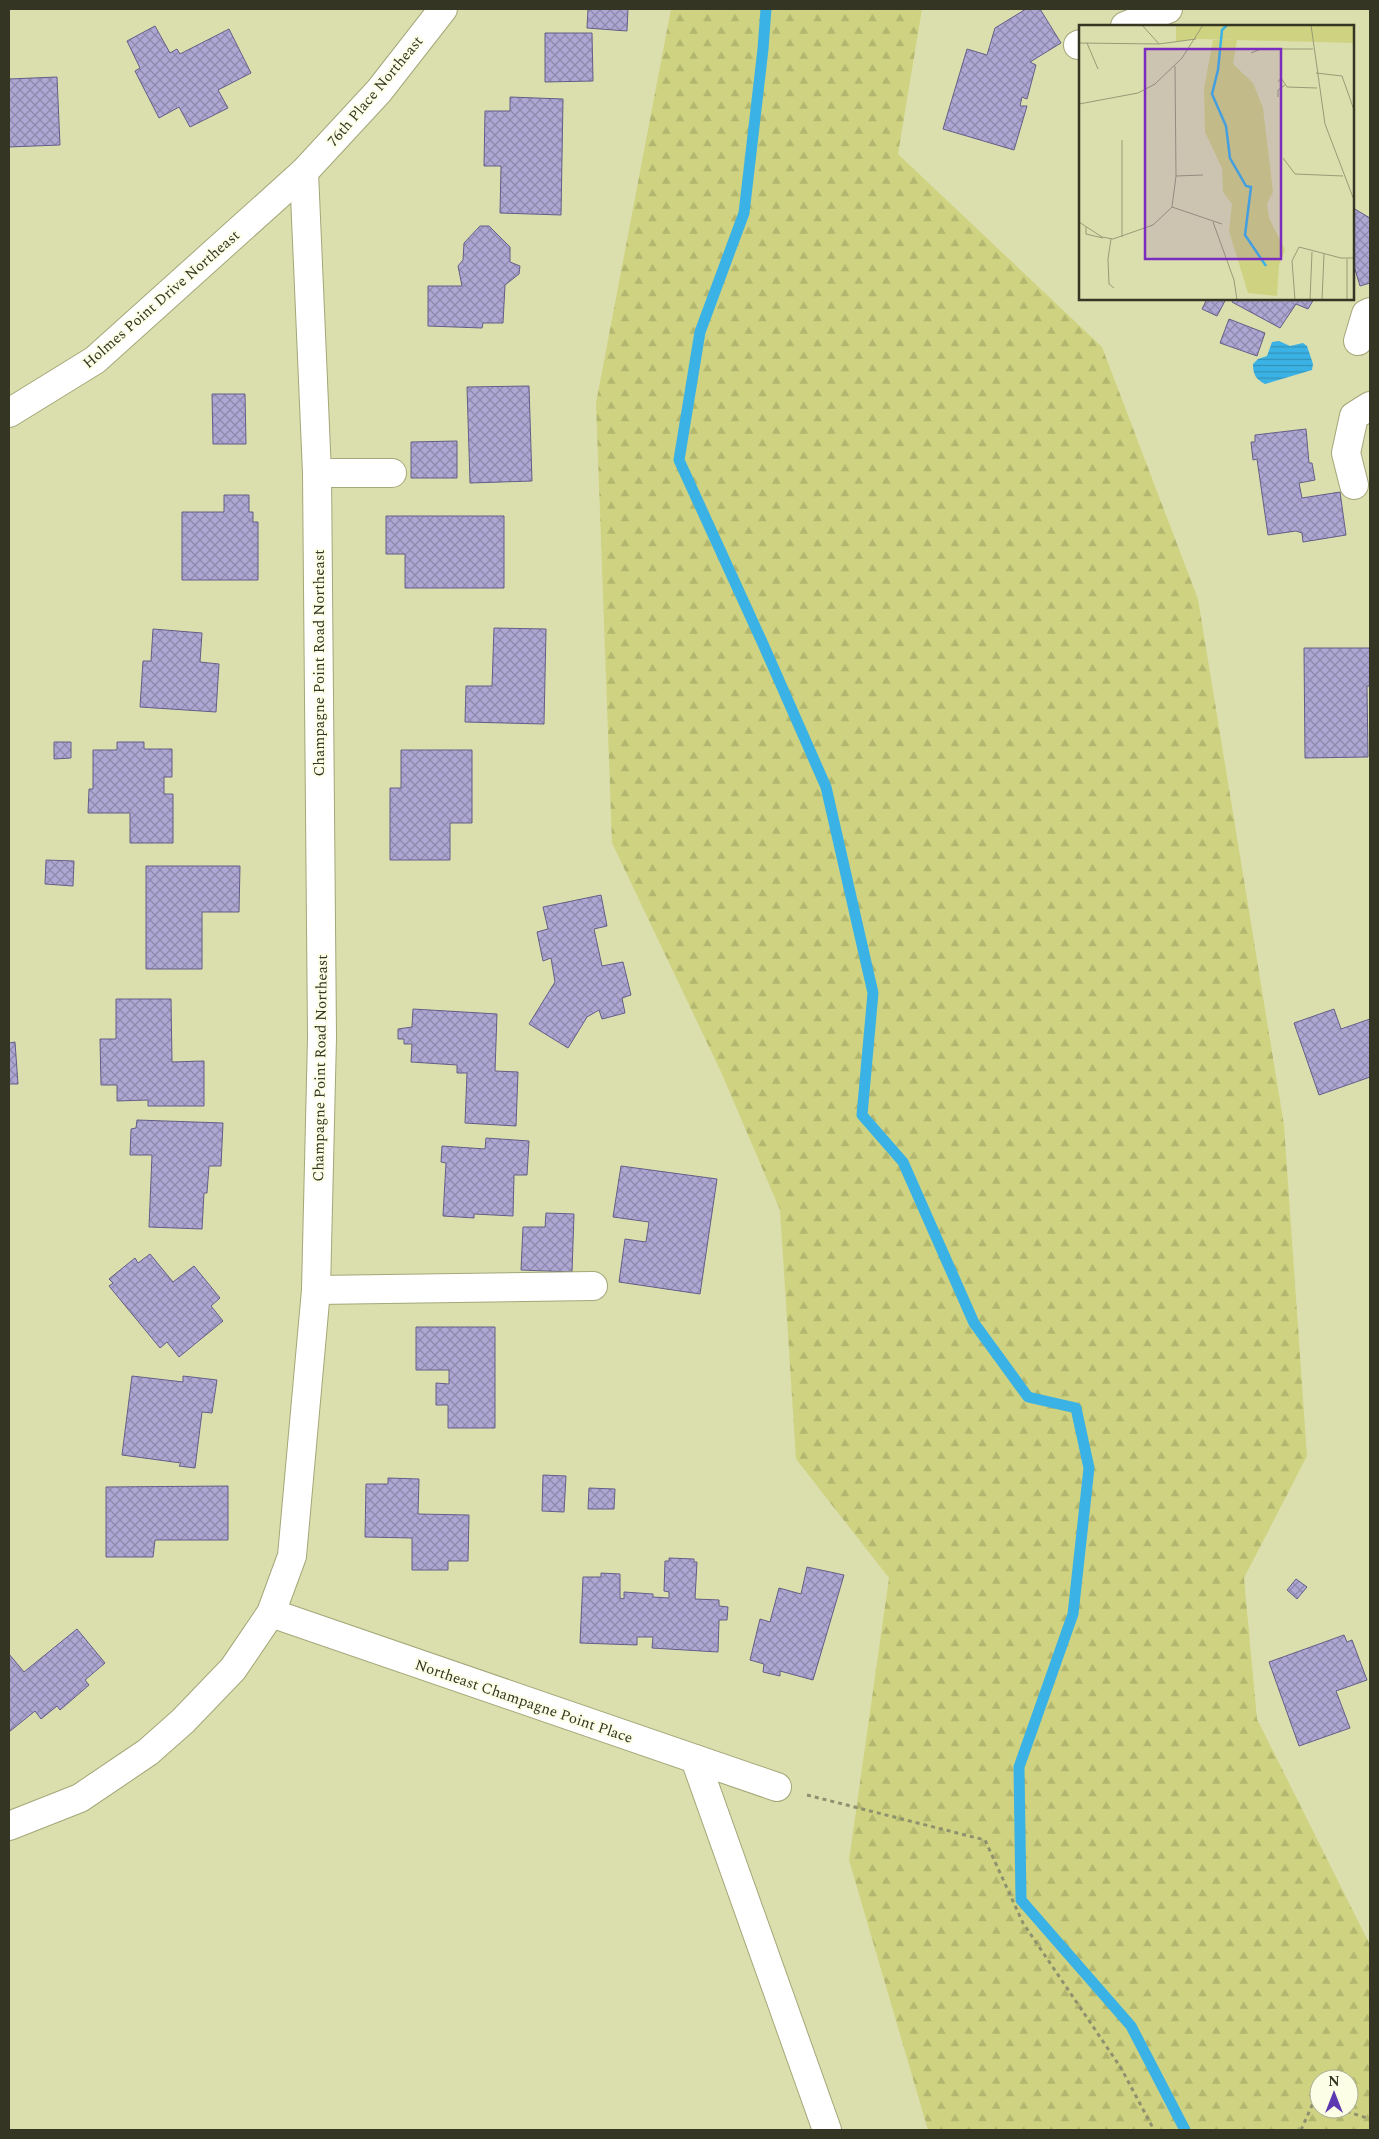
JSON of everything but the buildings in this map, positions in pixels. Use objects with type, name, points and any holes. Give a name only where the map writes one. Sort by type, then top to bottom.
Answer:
[{"type":"street","name":"76th Place Northeast","points":[[304,172],[379,91],[443,9]]},
{"type":"street","points":[[1128,25],[1168,9]]},
{"type":"street","name":"Holmes Point Drive Northeast","points":[[9,413],[95,360],[304,172]]},
{"type":"street","name":"Champagne Point Road Northeast","points":[[9,1826],[80,1798],[148,1752],[183,1721],[233,1669],[271,1613],[292,1556],[316,1290],[322,1037],[317,473],[304,172]]},
{"type":"street","points":[[1358,341],[1366,314],[1370,312]]},
{"type":"street","points":[[1354,485],[1346,453],[1354,416],[1370,406]]},
{"type":"street","points":[[317,473],[392,474]]},
{"type":"street","points":[[316,1290],[593,1286]]},
{"type":"street","name":"Northeast Champagne Point Place","points":[[271,1613],[777,1788]]},
{"type":"street","points":[[694,1759],[827,2130]]},
{"type":"path","points":[[777,1788],[985,1840],[1023,1924],[1121,2068],[1154,2130]]},
{"type":"path","points":[[1301,2130],[1309,2112]]},
{"type":"green space","points":[[671,9],[922,9],[898,154],[1102,347],[1198,599],[1284,1125],[1307,1456],[1244,1578],[1257,1719],[1370,1945],[1370,2130],[928,2130],[849,1860],[889,1578],[796,1459],[780,1210],[721,1072],[612,843],[596,403]]},
{"type":"water","points":[[1279,341],[1290,346],[1303,343],[1307,346],[1313,364],[1312,370],[1265,384],[1256,376],[1253,364],[1258,359],[1267,356],[1272,342]]},
{"type":"waterway","points":[[766,9],[744,213],[700,332],[679,460],[826,787],[873,993],[862,1115],[903,1162],[974,1323],[1028,1397],[1076,1408],[1089,1468],[1073,1614],[1019,1767],[1021,1900],[1131,2026],[1185,2130]]}]
